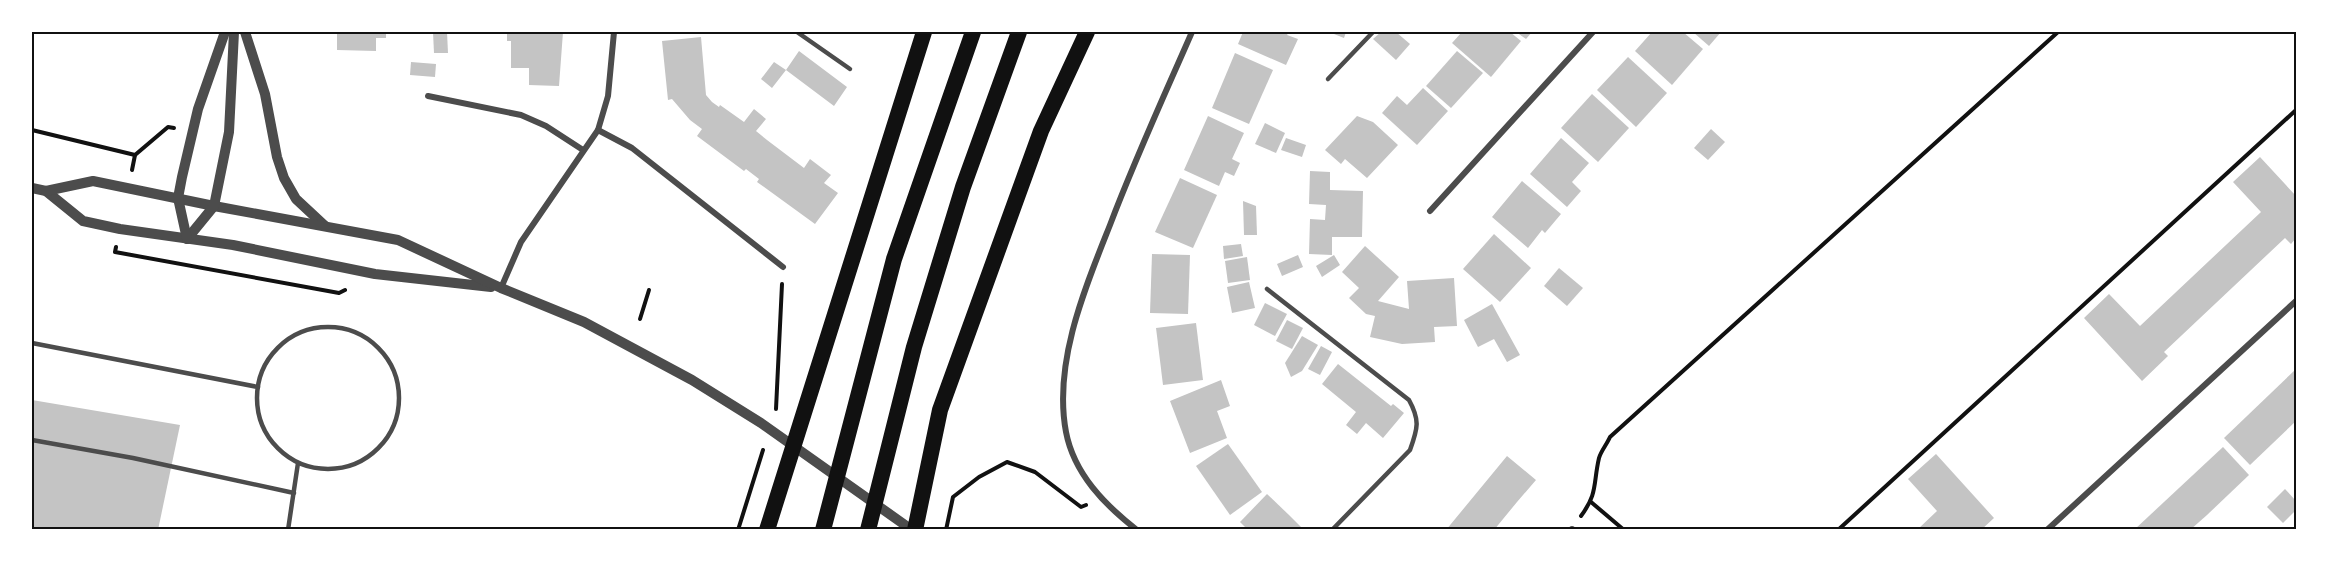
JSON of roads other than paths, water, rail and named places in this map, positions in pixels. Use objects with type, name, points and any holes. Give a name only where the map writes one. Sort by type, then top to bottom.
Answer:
[{"type":"highway","points":[[766,530],[924,32]]},
{"type":"highway","points":[[823,530],[894,259],[973,32]]},
{"type":"highway","points":[[868,530],[914,347],[945,244],[1019,32]]},
{"type":"highway","points":[[914,530],[940,410],[1041,131],[1088,32]]},
{"type":"street","points":[[187,239],[178,198],[192,130],[225,32]]},
{"type":"street","points":[[187,239],[214,206],[229,132],[234,32]]},
{"type":"street","points":[[245,32],[265,94],[277,156],[284,178],[296,199],[327,228]]},
{"type":"street","points":[[501,288],[521,243],[598,130],[608,96],[614,32]]},
{"type":"street","points":[[1137,530],[1101,499],[1077,462],[1066,433],[1064,392],[1071,340],[1095,263],[1125,185],[1192,32]]},
{"type":"street","points":[[1430,210],[1593,32]]},
{"type":"street","points":[[428,96],[521,115],[546,126],[583,150]]},
{"type":"street","points":[[598,130],[632,148],[783,267]]},
{"type":"street","points":[[32,188],[46,191],[93,181],[398,240],[501,288],[584,322],[692,380],[760,423],[914,530]]},
{"type":"street","points":[[46,191],[83,221],[233,245],[375,274],[501,288]]},
{"type":"street","points":[[2047,530],[2296,301]]},
{"type":"lane","points":[[797,32],[850,69]]},
{"type":"lane","points":[[1328,79],[1373,32]]},
{"type":"lane","points":[[1268,289],[1409,400],[1417,416],[1416,433],[1410,450],[1332,530]]},
{"type":"lane","points":[[321,328],[340,328],[357,334],[373,344],[386,357],[394,374],[398,392],[397,410],[392,428],[382,444],[369,456],[352,465],[334,469],[316,468],[298,463],[283,453],[261,423],[257,405],[258,387],[264,369],[273,353],[286,341],[303,332],[321,328]]},
{"type":"lane","points":[[32,343],[258,387]]},
{"type":"lane","points":[[32,440],[133,458],[294,493]]},
{"type":"lane","points":[[288,530],[298,463]]}]
